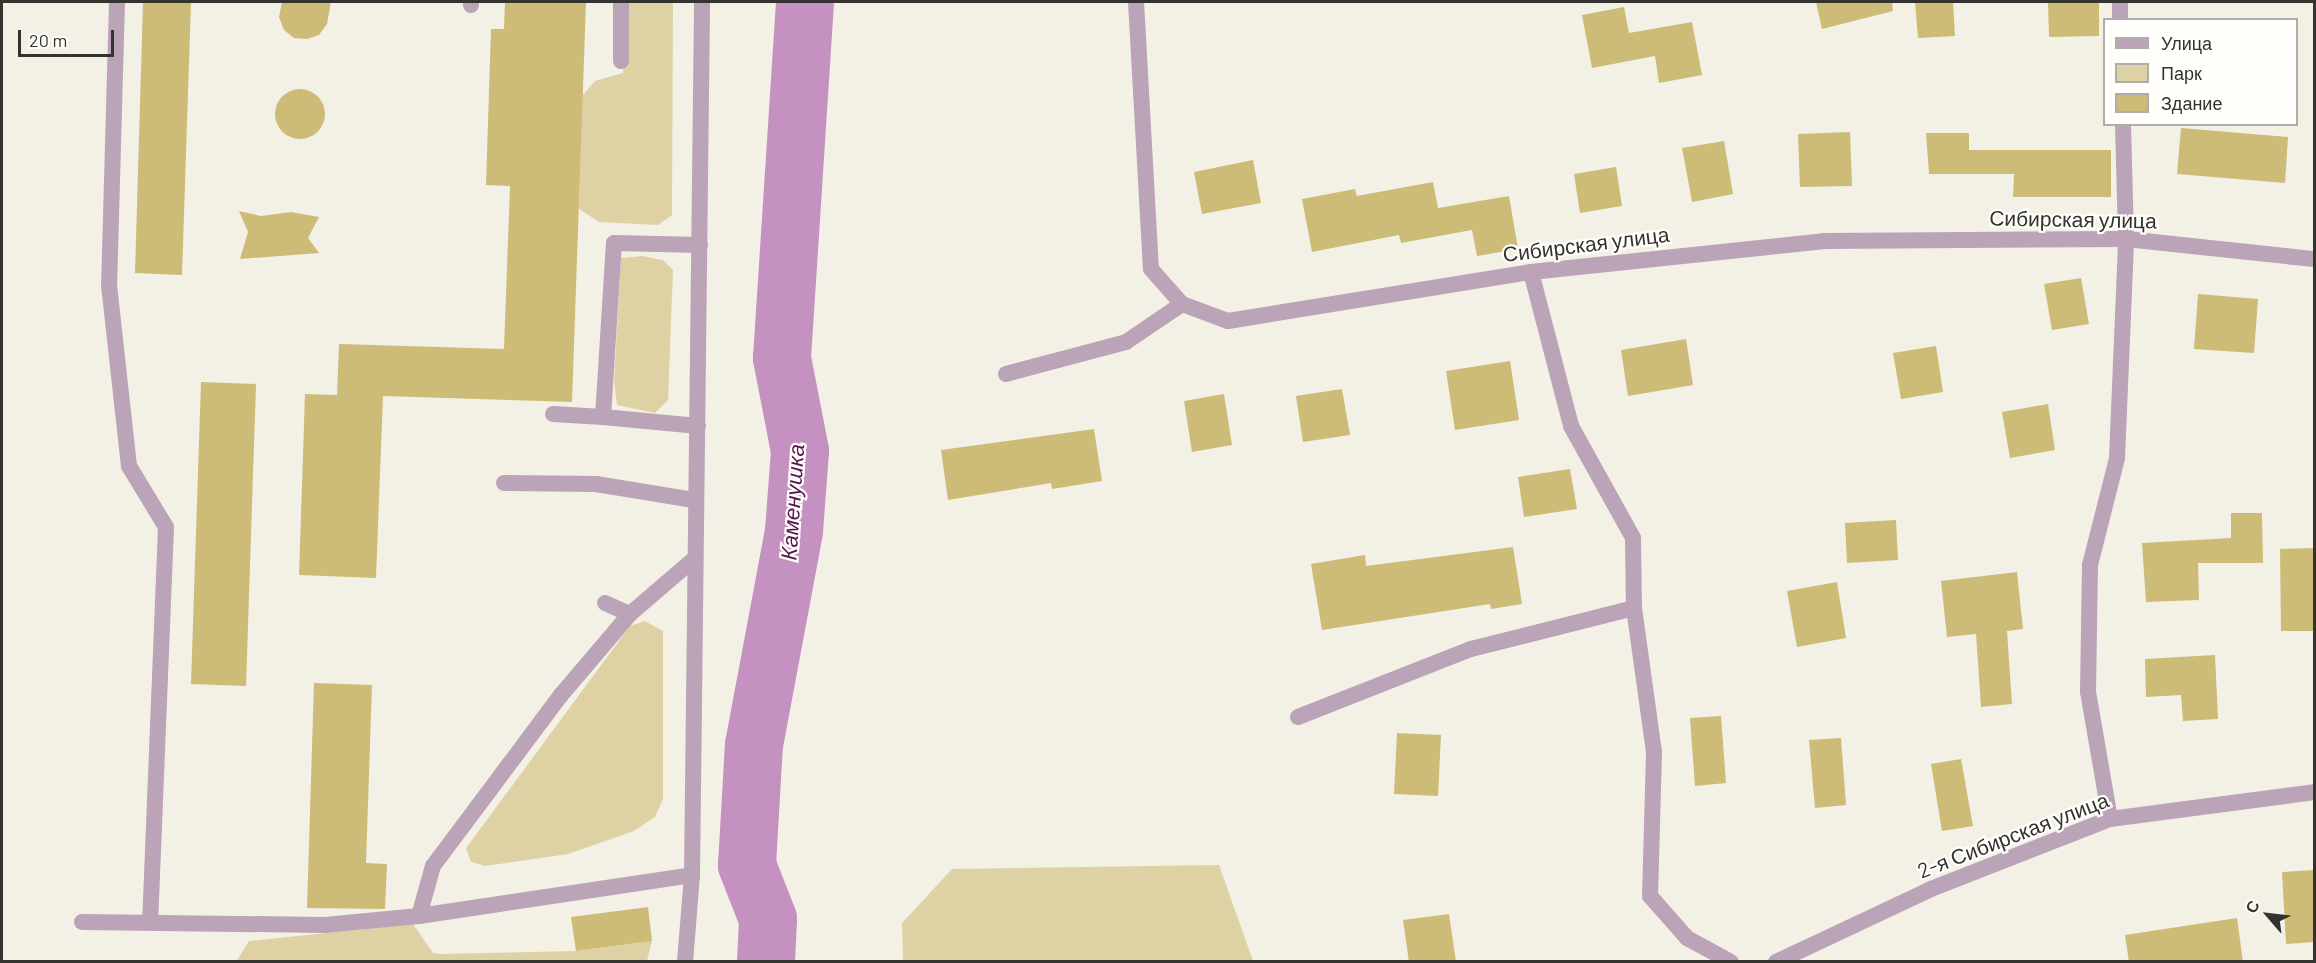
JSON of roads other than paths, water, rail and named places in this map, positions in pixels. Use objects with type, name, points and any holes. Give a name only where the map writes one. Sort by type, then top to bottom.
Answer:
[{"type":"street","points":[[117,2],[109,285],[129,466],[166,527],[150,923]]},
{"type":"street","points":[[621,2],[621,61]]},
{"type":"street","points":[[686,962],[692,874],[694,500],[698,426],[702,2]]},
{"type":"street","name":"Сибирская улица","points":[[1136,2],[1151,269],[1182,304],[1228,321],[1531,272],[1825,241],[2126,239],[2314,259]]},
{"type":"street","points":[[2120,2],[2120,18]]},
{"type":"street","points":[[2110,819],[2088,692],[2090,565],[2117,458],[2126,239],[2123,126]]},
{"type":"street","points":[[603,417],[614,243],[700,245]]},
{"type":"street","points":[[1531,272],[1571,426],[1633,538],[1634,608],[1654,753],[1650,896],[1688,938],[1731,962]]},
{"type":"street","points":[[1006,374],[1126,342],[1182,304]]},
{"type":"street","points":[[553,414],[698,426]]},
{"type":"street","points":[[504,483],[596,484],[694,500]]},
{"type":"street","points":[[419,916],[433,866],[561,695],[630,614],[694,559]]},
{"type":"street","points":[[605,603],[630,614]]},
{"type":"street","points":[[1298,717],[1471,650],[1634,608]]},
{"type":"street","name":"2-я Сибирская улица","points":[[1776,962],[1931,889],[2110,819],[2314,792]]},
{"type":"street","points":[[82,922],[324,925],[419,916],[692,874]]},
{"type":"waterway","name":"Каменушка","points":[[766,962],[768,919],[747,865],[754,745],[794,531],[800,451],[782,358],[805,2]]}]
